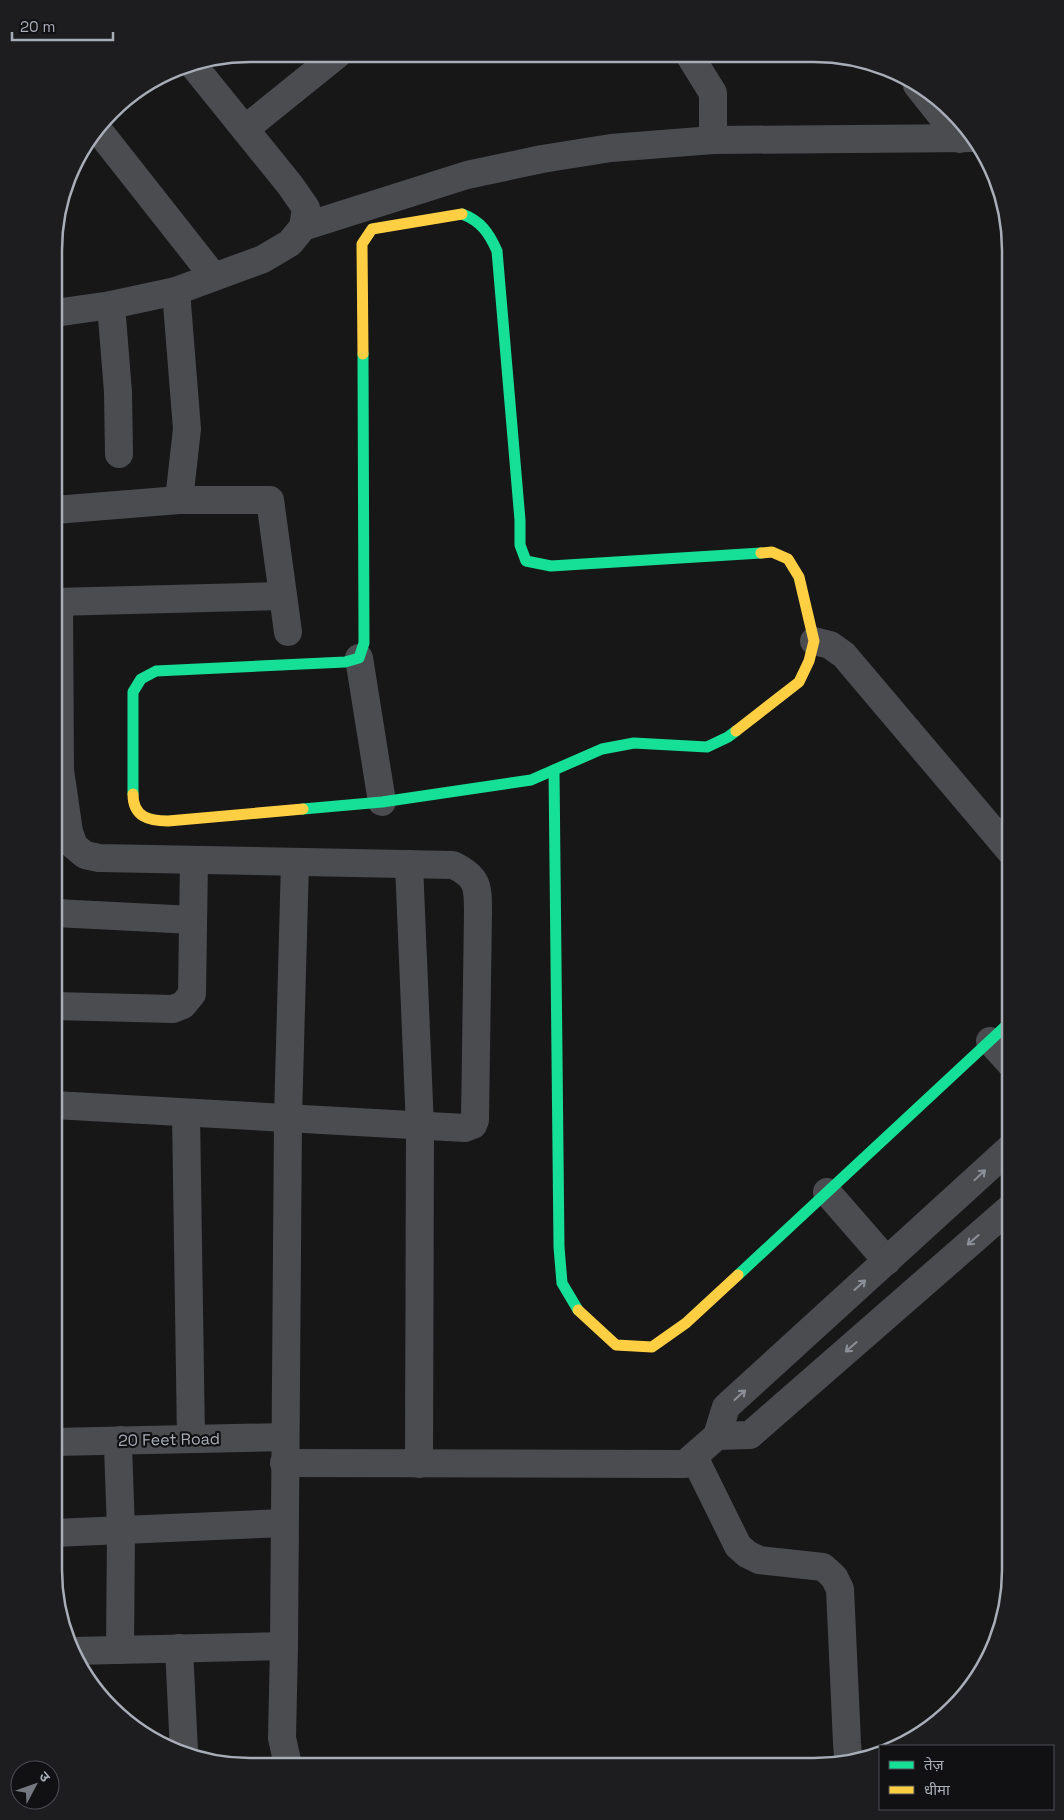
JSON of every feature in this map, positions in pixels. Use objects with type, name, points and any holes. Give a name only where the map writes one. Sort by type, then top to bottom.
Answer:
[{"type":"street","points":[[245,129],[328,62]]},
{"type":"street","points":[[694,62],[713,93],[713,140]]},
{"type":"street","points":[[62,312],[110,305],[176,290],[214,277],[263,258],[290,243],[303,227],[306,208],[197,70]]},
{"type":"street","points":[[102,135],[214,277]]},
{"type":"street","points":[[303,227],[467,175],[542,158],[611,148],[713,140],[965,139]]},
{"type":"street","points":[[359,658],[345,662],[156,671],[141,679],[133,692],[133,802],[139,815],[151,821],[168,822],[382,802],[531,780],[602,749],[634,743],[707,747],[728,737],[798,682],[809,661],[814,641],[799,577],[788,559],[772,552],[551,566],[526,561],[520,545],[520,520],[497,251],[489,234],[476,218],[462,214],[372,228],[362,244],[364,643],[359,658],[382,802]]},
{"type":"street","points":[[176,290],[187,429],[179,500]]},
{"type":"street","points":[[110,305],[118,392],[120,454]]},
{"type":"street","points":[[62,509],[179,500],[270,500],[288,632]]},
{"type":"street","points":[[62,602],[282,596]]},
{"type":"street","points":[[814,641],[830,645],[844,655],[1002,842]]},
{"type":"street","points":[[554,770],[559,1247],[562,1283],[579,1312],[616,1344],[652,1347],[686,1323],[1002,1030]]},
{"type":"street","points":[[62,795],[68,832],[74,846],[85,855],[99,858],[453,865],[465,871],[478,887],[475,1120],[473,1124],[465,1128],[420,1127],[62,1105]]},
{"type":"street","points":[[62,1006],[173,1009],[183,1005],[192,994],[194,860]]},
{"type":"street","points":[[286,1758],[282,1738],[284,1450],[288,1118],[294,862]]},
{"type":"street","points":[[409,864],[420,1127],[419,1464]]},
{"type":"street","points":[[62,913],[193,920]]},
{"type":"street","points":[[990,1041],[1002,1055]]},
{"type":"street","points":[[186,1112],[191,1439]]},
{"type":"street","points":[[848,1754],[840,1589],[834,1576],[823,1567],[759,1560],[747,1554],[738,1546],[729,1530],[694,1457],[717,1436],[726,1407],[1002,1155]]},
{"type":"street","points":[[827,1192],[886,1261]]},
{"type":"street","points":[[717,1436],[750,1435],[1002,1215]]},
{"type":"street","name":"20 Feet Road","points":[[62,1442],[191,1439],[419,1464],[685,1464],[694,1457]]},
{"type":"street","points":[[120,1440],[118,1446],[121,1530],[120,1650]]},
{"type":"street","points":[[62,1533],[284,1523]]},
{"type":"street","points":[[81,1651],[284,1646]]},
{"type":"street","points":[[180,1648],[184,1745]]},
{"type":"traffic: fast","points":[[462,214],[484,228],[497,251],[520,520],[520,545],[526,561],[551,566],[761,553]]},
{"type":"traffic: fast","points":[[133,794],[133,692],[141,679],[156,671],[345,662],[359,658],[364,643],[363,354]]},
{"type":"traffic: fast","points":[[303,809],[382,802],[531,780],[602,749],[634,743],[707,747],[736,731]]},
{"type":"traffic: fast","points":[[554,770],[559,1247],[562,1283],[578,1310]]},
{"type":"traffic: fast","points":[[738,1275],[1002,1029]]},
{"type":"traffic: slow","points":[[363,354],[362,244],[372,229],[462,214]]},
{"type":"traffic: slow","points":[[736,731],[799,682],[809,661],[814,641],[799,577],[788,559],[772,552],[761,553]]},
{"type":"traffic: slow","points":[[133,794],[139,813],[149,819],[161,821],[303,809]]},
{"type":"traffic: slow","points":[[578,1310],[616,1345],[652,1347],[686,1323],[738,1275]]}]
